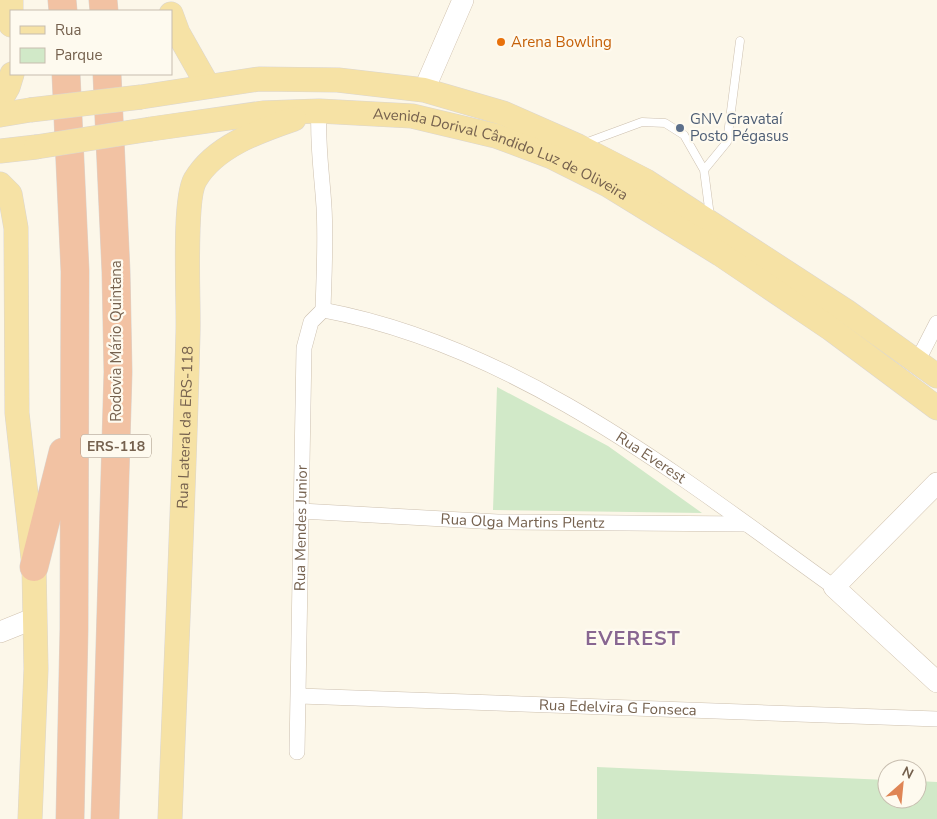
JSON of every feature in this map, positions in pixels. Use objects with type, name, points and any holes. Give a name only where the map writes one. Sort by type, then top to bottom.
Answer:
[{"type":"highway","name":"ERS-118","points":[[66,75],[75,271],[73,412],[74,629],[70,819]]},
{"type":"highway","name":"Rodovia Mário Quintana","points":[[105,819],[118,372],[116,272],[106,75]]},
{"type":"highway","points":[[34,567],[73,412]]},
{"type":"main road","points":[[172,15],[178,33],[208,86]]},
{"type":"main road","points":[[0,101],[8,87],[12,75]]},
{"type":"main road","name":"Avenida Dorival Cândido Luz de Oliveira","points":[[0,116],[30,110],[142,97],[260,79],[338,80],[424,90],[503,113],[578,146],[646,181],[846,311],[937,376]]},
{"type":"main road","name":"Avenida Dorival Cândido Luz de Oliveira","points":[[0,150],[36,147],[263,113],[319,111],[412,116],[496,136],[552,157],[608,185],[720,254],[831,329],[937,408]]},
{"type":"main road","name":"Rua Lateral da ERS-118","points":[[170,819],[186,420],[189,217],[194,181],[215,156],[242,140],[266,129],[319,111]]},
{"type":"main road","points":[[0,184],[10,194],[16,228],[18,413],[34,567],[35,618],[30,819]]},
{"type":"street","points":[[424,90],[463,0]]},
{"type":"street","points":[[319,111],[318,157],[324,206],[325,252],[323,310]]},
{"type":"street","name":"Rua Mendes Junior","points":[[297,752],[304,348],[311,322],[323,310]]},
{"type":"street","name":"Rua Everest","points":[[323,310],[404,329],[466,354],[549,395],[632,446],[834,587],[937,682]]},
{"type":"street","points":[[918,362],[937,322]]},
{"type":"street","points":[[834,587],[937,483]]},
{"type":"street","name":"Rua Olga Martins Plentz","points":[[301,511],[498,522],[746,524]]},
{"type":"street","points":[[0,632],[35,618]]},
{"type":"street","name":"Rua Edelvira G Fonseca","points":[[298,696],[937,719]]},
{"type":"lane","points":[[704,170],[727,142],[740,41]]},
{"type":"lane","points":[[578,146],[642,122],[665,123],[684,135],[704,170],[711,223]]},
{"type":"green space","points":[[497,387],[608,446],[702,513],[493,510]]},
{"type":"green space","points":[[597,767],[877,780],[877,809],[927,809],[927,782],[937,782],[937,819],[597,819]]},
{"type":"place","name":"Arena Bowling","points":[[501,42]]},
{"type":"place","name":"GNV Gravataí Posto Pégasus","points":[[680,128]]},
{"type":"district","name":"EVEREST","points":[[633,638]]}]
